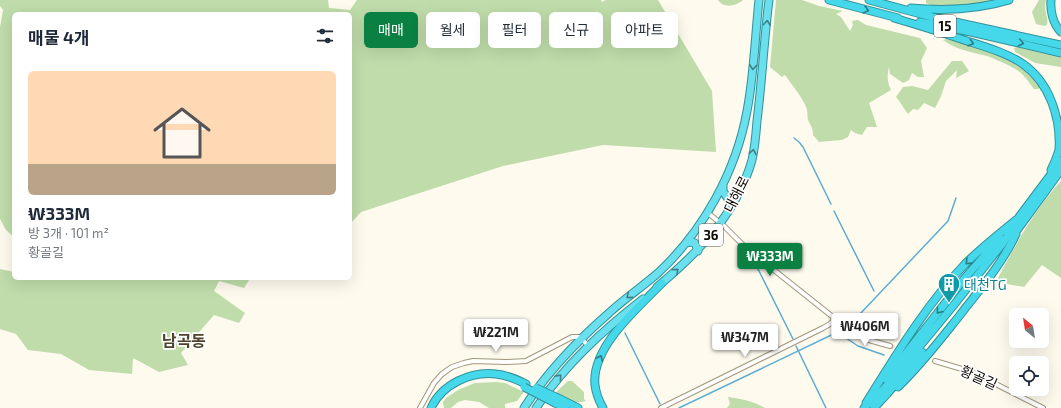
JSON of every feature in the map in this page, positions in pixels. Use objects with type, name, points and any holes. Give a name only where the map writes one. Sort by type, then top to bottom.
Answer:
[{"type":"highway","name":"대해로","points":[[524,408],[553,369],[581,338],[657,273],[686,243],[708,214],[723,184],[742,134],[747,112],[759,0]]},
{"type":"highway","name":"대해로","points":[[536,408],[556,381],[588,345],[662,283],[698,250],[720,223],[736,197],[750,166],[754,146],[769,0]]},
{"type":"highway","name":"15","points":[[829,0],[894,18],[971,32],[1061,53]]},
{"type":"highway","name":"15","points":[[869,0],[932,17],[1061,45]]},
{"type":"highway","points":[[896,7],[953,10],[990,6],[1009,0]]},
{"type":"highway","points":[[1051,0],[1050,7],[1053,18],[1061,32]]},
{"type":"highway","points":[[894,18],[1004,54],[1024,65],[1035,74],[1043,84],[1056,106],[1060,128],[1058,151],[1046,187]]},
{"type":"highway","points":[[875,408],[912,364],[1019,229],[1061,161]]},
{"type":"highway","points":[[863,408],[905,341],[953,279],[966,264],[1019,218],[1061,170]]},
{"type":"highway","points":[[1046,187],[1061,176]]},
{"type":"highway","points":[[723,184],[725,196],[731,199],[736,197]]},
{"type":"highway","points":[[863,408],[880,393],[926,339],[1003,243],[1019,218]]},
{"type":"highway","points":[[686,243],[695,243],[698,250]]},
{"type":"highway","points":[[603,408],[598,398],[595,384],[596,370],[600,357],[608,343],[620,328],[662,283]]},
{"type":"highway","points":[[431,408],[437,398],[456,382],[472,375],[484,373],[510,377],[556,401],[578,408]]},
{"type":"highway","points":[[436,408],[449,391],[459,384],[471,380],[484,377],[496,378],[525,385]]},
{"type":"highway","points":[[556,401],[565,408]]},
{"type":"street","points":[[708,214],[720,223],[745,247],[848,329],[869,340],[890,346]]},
{"type":"street","points":[[661,408],[823,328],[836,319]]},
{"type":"street","points":[[420,408],[434,383],[442,374],[452,367],[473,361],[526,361],[572,337],[581,338],[588,345]]},
{"type":"street","name":"황골길","points":[[935,361],[972,372],[1043,408]]},
{"type":"green space","points":[[0,0],[328,0],[329,8],[350,10],[357,0],[601,0],[602,2],[606,0],[658,0],[665,12],[611,12],[611,48],[678,48],[678,34],[712,91],[716,152],[603,145],[503,166],[361,212],[352,222],[352,12],[12,12],[12,235],[6,230],[0,219],[0,27],[3,10],[0,6]]},
{"type":"green space","points":[[718,0],[743,0],[737,4],[727,6],[723,5]]},
{"type":"green space","points":[[776,0],[802,0],[819,6],[843,11],[836,14],[841,17],[850,31],[853,25],[852,21],[858,20],[866,25],[920,38],[927,48],[921,61],[924,77],[918,77],[912,73],[909,80],[903,83],[890,74],[889,67],[888,79],[891,90],[869,103],[877,127],[867,127],[862,135],[851,130],[848,137],[842,140],[819,142],[813,135],[808,120],[807,109],[800,95],[785,75],[782,77],[770,67]]},
{"type":"green space","points":[[926,0],[993,0],[969,7],[950,8],[926,3]]},
{"type":"green space","points":[[1039,0],[1046,0],[1045,7],[1047,25],[1044,26],[1036,24],[1032,12]]},
{"type":"green space","points":[[947,39],[984,49],[1011,60],[1027,71],[1040,85],[1040,87],[1038,89],[1034,89],[1020,72],[1000,61],[959,48],[943,40]]},
{"type":"green space","points":[[1017,47],[1061,58],[1061,67],[1035,63],[1015,52],[1014,48]]},
{"type":"green space","points":[[952,61],[962,61],[969,71],[956,78],[957,70],[946,81],[935,108],[924,103],[918,110],[913,109],[908,114],[896,97],[903,87],[912,86],[928,90]]},
{"type":"green space","points":[[1061,181],[1061,278],[1042,265],[1024,287],[996,282],[1033,216]]},
{"type":"green space","points":[[0,269],[12,272],[12,280],[249,280],[244,288],[219,281],[214,291],[245,313],[239,323],[214,315],[181,353],[188,365],[159,372],[133,358],[132,374],[89,370],[61,354],[28,350],[16,334],[0,329]]},
{"type":"green space","points":[[568,381],[572,381],[584,392],[584,399],[586,401],[573,402],[555,393]]},
{"type":"green space","points":[[475,383],[505,383],[524,392],[517,401],[505,404],[505,408],[489,408],[479,402],[465,400],[458,402],[451,408],[444,408],[443,402],[446,398],[458,390]]},
{"type":"green space","points":[[728,397],[747,401],[765,408],[727,408],[730,404]]},
{"type":"waterway","points":[[794,138],[803,147],[831,204]]},
{"type":"waterway","points":[[679,408],[844,329],[948,221],[956,198]]},
{"type":"waterway","points":[[834,211],[874,291]]},
{"type":"waterway","points":[[751,262],[759,271],[793,339]]},
{"type":"waterway","points":[[837,332],[858,346],[884,355]]},
{"type":"waterway","points":[[625,333],[660,404]]},
{"type":"waterway","points":[[796,346],[826,408]]},
{"type":"tunnel","points":[[890,346],[901,350]]},
{"type":"place","name":"대천TG","points":[[949,304]]},
{"type":"district","name":"남곡동","points":[[184,340]]}]
